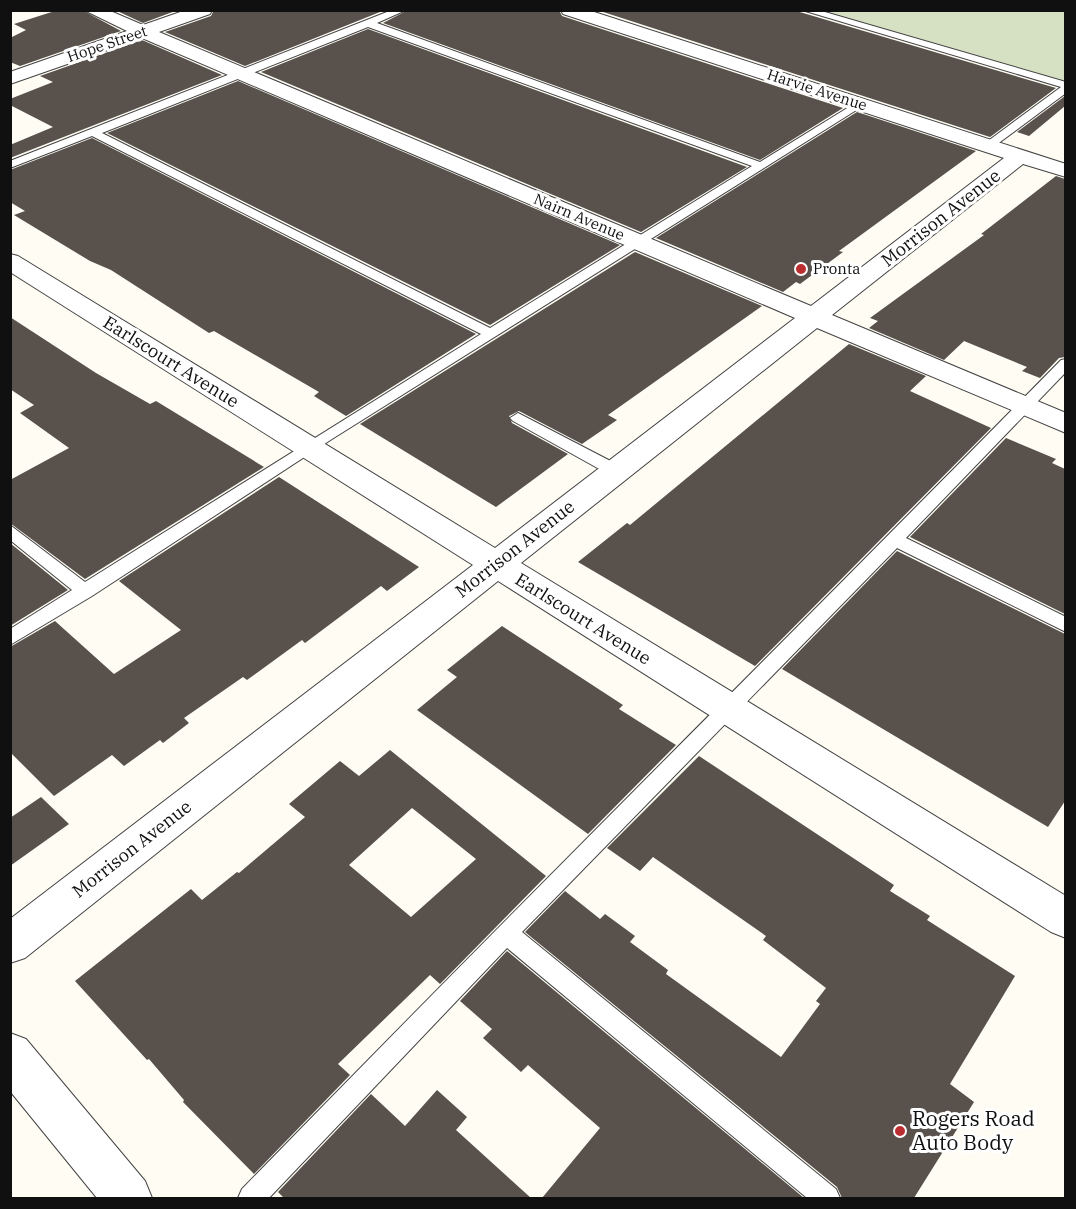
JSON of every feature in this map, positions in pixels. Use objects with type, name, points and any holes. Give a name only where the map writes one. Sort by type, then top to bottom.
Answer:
[{"type":"street","name":"Nairn Avenue","points":[[92,10],[1065,424]]},
{"type":"street","name":"Hope Street","points":[[10,78],[204,10]]},
{"type":"street","name":"Harvie Avenue","points":[[569,10],[1065,171]]},
{"type":"street","name":"Morrison Avenue","points":[[10,944],[1020,156]]},
{"type":"street","name":"Earlscourt Avenue","points":[[10,261],[1065,920]]},
{"type":"street","points":[[10,1055],[128,1198]]},
{"type":"lane","points":[[10,165],[402,10]]},
{"type":"lane","points":[[806,10],[1065,86]]},
{"type":"lane","points":[[370,24],[762,166]]},
{"type":"lane","points":[[988,146],[1065,86]]},
{"type":"lane","points":[[10,638],[637,242],[861,104]]},
{"type":"lane","points":[[94,133],[491,334]]},
{"type":"lane","points":[[251,1198],[506,933],[1065,363]]},
{"type":"lane","points":[[518,418],[616,471]]},
{"type":"lane","points":[[10,531],[86,592]]},
{"type":"lane","points":[[893,539],[1065,625]]},
{"type":"lane","points":[[506,933],[827,1198]]},
{"type":"green space","points":[[818,11],[1065,11],[1065,82]]},
{"type":"building","points":[[58,10],[82,10],[121,31],[20,66],[10,62],[10,38],[26,30],[14,24]]},
{"type":"building","points":[[115,10],[178,10],[143,23]]},
{"type":"building","points":[[214,10],[385,10],[245,66],[165,32],[211,16]]},
{"type":"building","points":[[408,10],[559,10],[562,16],[843,108],[760,160],[383,23]]},
{"type":"building","points":[[597,10],[793,10],[1056,88],[990,137]]},
{"type":"building","points":[[368,29],[747,167],[641,232],[261,72]]},
{"type":"building","points":[[142,40],[222,75],[10,158],[10,145],[53,127],[10,105],[10,99],[53,82],[40,76]]},
{"type":"building","points":[[238,81],[620,245],[490,325],[107,133]]},
{"type":"building","points":[[1065,96],[1065,106],[1029,136],[1017,132]]},
{"type":"building","points":[[857,112],[976,151],[839,251],[843,252],[800,284],[796,282],[783,292],[656,238]]},
{"type":"building","points":[[92,138],[476,334],[346,416],[314,396],[319,392],[214,331],[209,333],[111,270],[90,261],[14,215],[25,211],[10,202],[10,170]]},
{"type":"building","points":[[1056,176],[1065,179],[1065,357],[1059,358],[1040,378],[1022,371],[1027,367],[964,341],[944,360],[869,328],[878,321],[870,318],[984,235],[981,234]]},
{"type":"building","points":[[635,252],[762,306],[608,415],[617,420],[582,444],[519,411],[509,416],[512,423],[568,454],[496,507],[360,424]]},
{"type":"building","points":[[10,317],[96,373],[150,404],[156,401],[264,467],[85,579],[10,523],[10,480],[69,448],[20,413],[34,405],[10,389]]},
{"type":"building","points":[[849,344],[926,376],[910,391],[991,428],[755,666],[578,562],[627,523],[630,525]]},
{"type":"building","points":[[1006,438],[1056,459],[1052,463],[1065,469],[1065,614],[910,537]]},
{"type":"building","points":[[279,477],[419,567],[387,591],[381,586],[305,643],[302,640],[247,680],[243,677],[184,718],[189,723],[163,743],[160,740],[124,766],[112,755],[54,796],[10,752],[10,647],[55,621],[114,674],[181,630],[119,581]]},
{"type":"building","points":[[10,543],[68,590],[10,626]]},
{"type":"building","points":[[897,551],[1065,634],[1065,801],[1048,827],[782,669]]},
{"type":"building","points":[[502,626],[623,705],[619,709],[676,745],[588,834],[417,710],[457,677],[447,670]]},
{"type":"building","points":[[390,750],[546,876],[440,984],[430,975],[338,1064],[350,1075],[254,1174],[183,1102],[184,1100],[149,1059],[147,1060],[75,981],[191,889],[202,900],[237,872],[239,873],[305,817],[289,804],[340,761],[359,776]],"holes":[[[412,808],[476,859],[411,917],[349,865]]]},
{"type":"building","points":[[699,756],[894,885],[890,891],[930,916],[927,920],[1015,976],[950,1084],[974,1102],[914,1198],[842,1198],[837,1187],[525,932],[565,891],[600,919],[605,914],[635,936],[630,942],[668,970],[666,974],[781,1057],[820,1004],[816,1001],[826,988],[763,940],[766,936],[653,857],[640,871],[607,848]]},
{"type":"building","points":[[41,797],[69,824],[10,866],[10,818]]},
{"type":"building","points":[[507,951],[804,1198],[542,1198],[600,1128],[528,1065],[521,1072],[483,1038],[492,1029],[460,1001]]},
{"type":"building","points":[[437,1090],[467,1117],[456,1130],[531,1198],[284,1198],[278,1192],[371,1094],[405,1126]]},
{"type":"place","name":"Pronta","points":[[801,269]]},
{"type":"place","name":"Rogers Road Auto Body","points":[[900,1131]]}]
